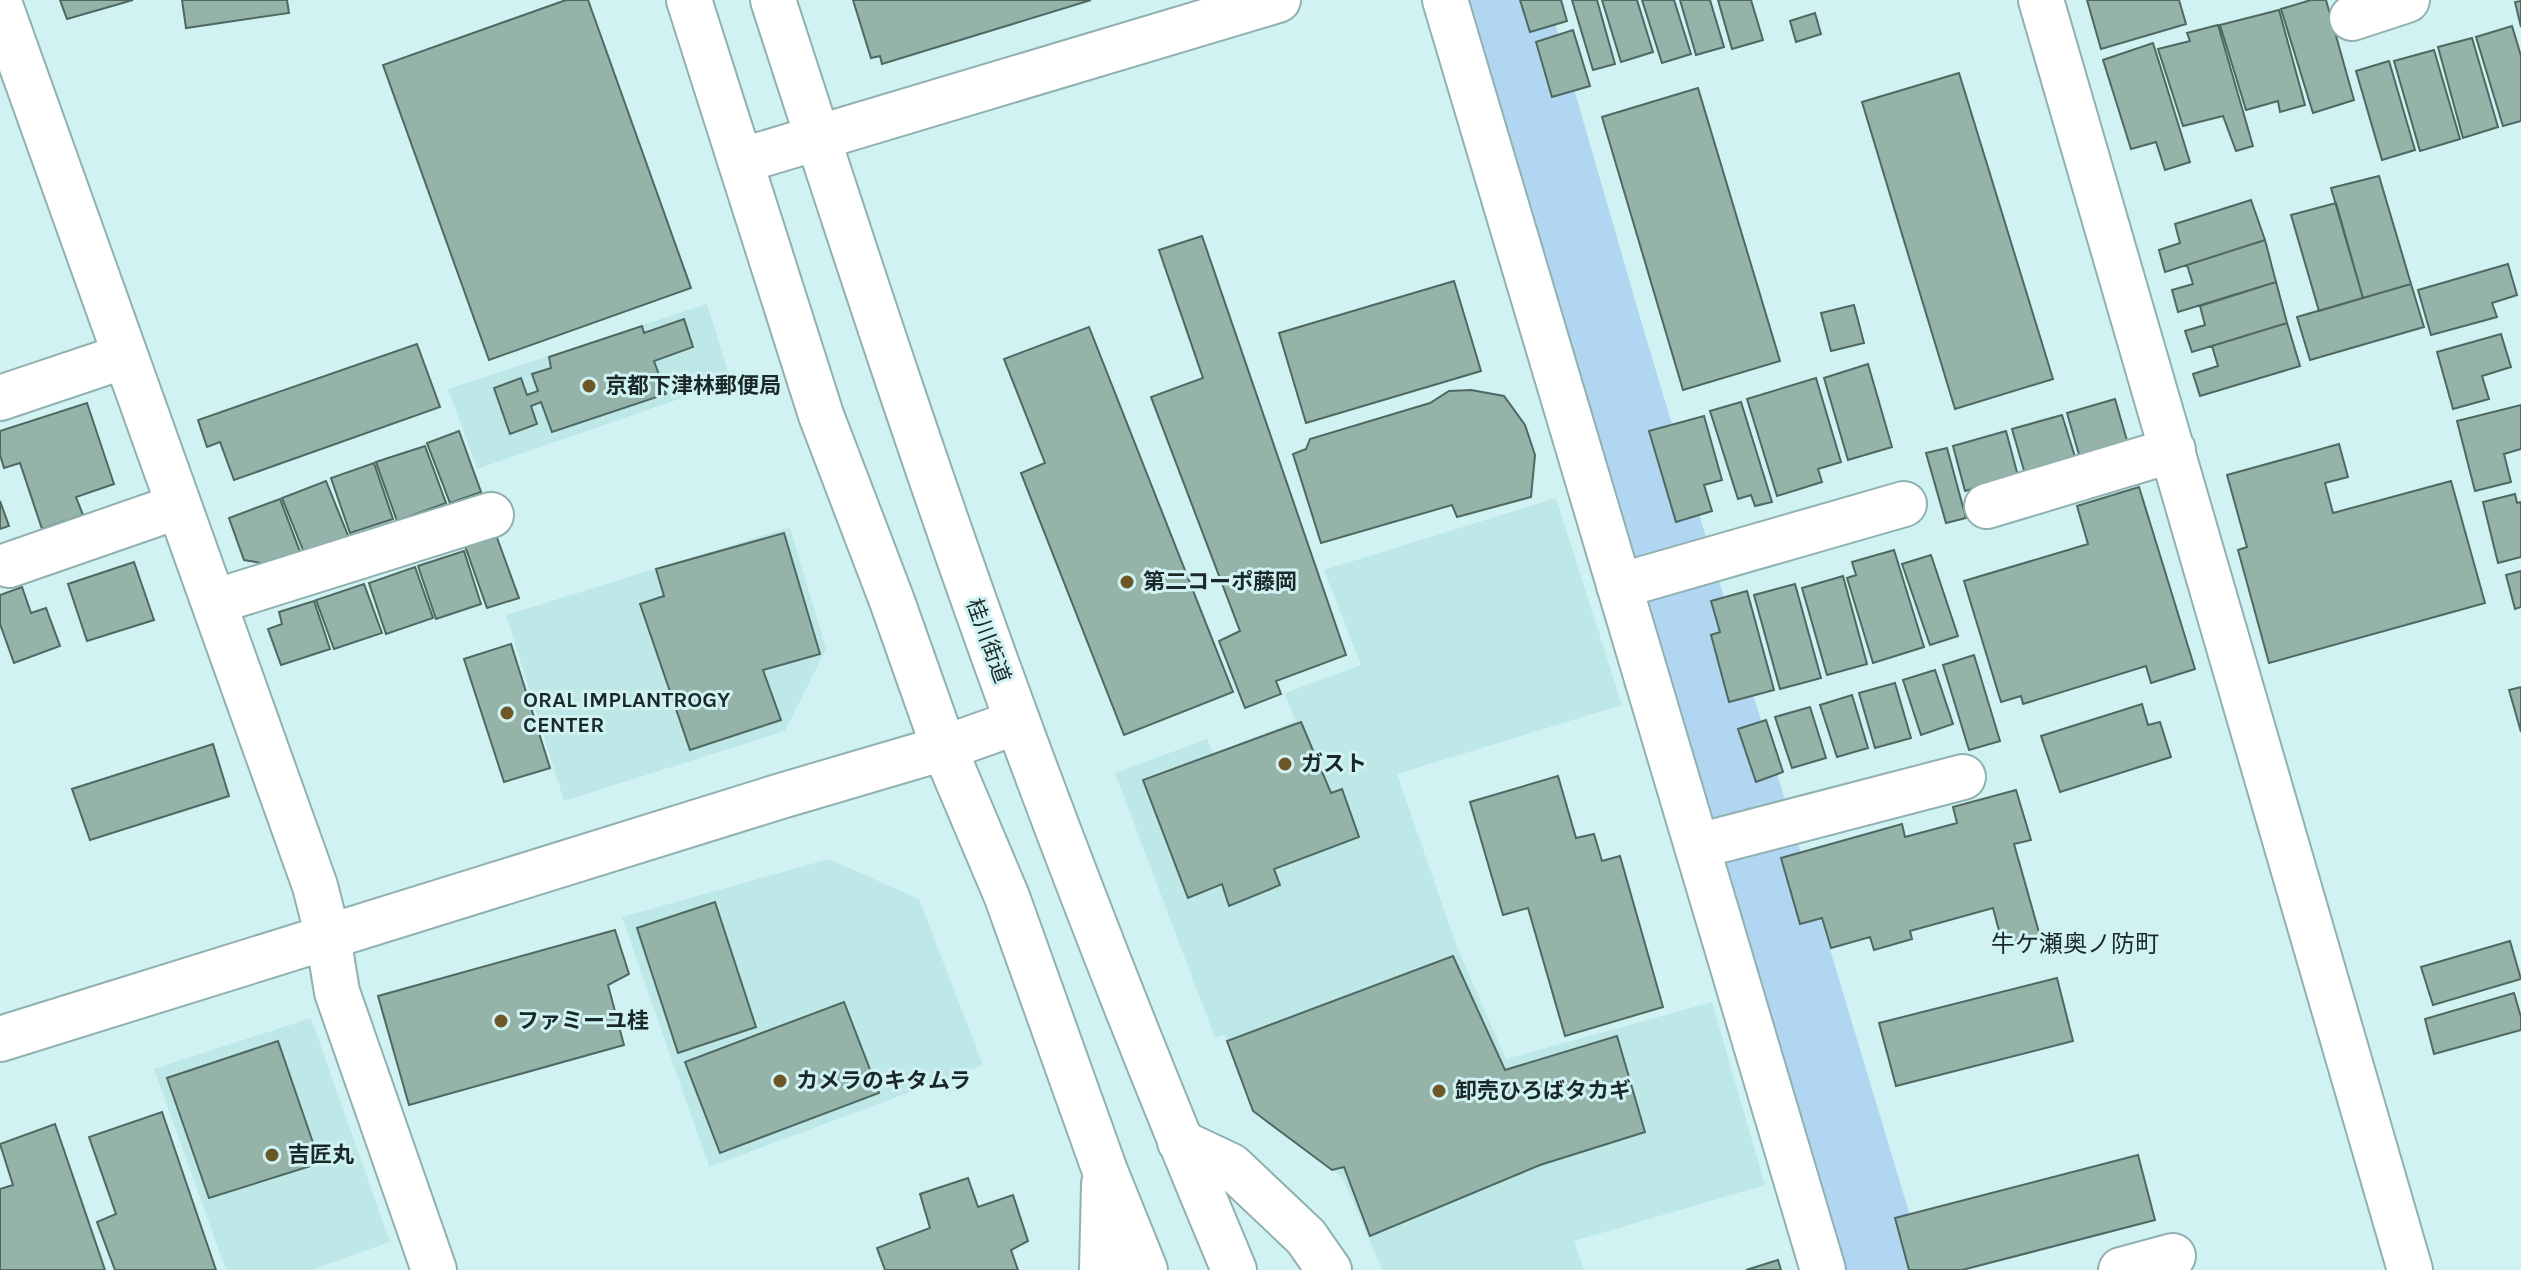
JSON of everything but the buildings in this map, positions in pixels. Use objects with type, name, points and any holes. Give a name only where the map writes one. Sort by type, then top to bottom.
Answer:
[{"type":"street","points":[[689,0],[821,415],[944,748],[1007,897],[1105,1171],[1145,1270]]},
{"type":"street","name":"桂川街道","points":[[773,0],[817,138],[1017,722],[1180,1142],[1234,1270]]},
{"type":"street","points":[[740,161],[1278,0]]},
{"type":"street","points":[[1445,0],[1823,1270]]},
{"type":"street","points":[[2041,0],[2410,1270]]},
{"type":"street","points":[[2352,18],[2407,0]]},
{"type":"street","points":[[0,5],[9,58],[125,356],[315,886],[337,992],[434,1270]]},
{"type":"street","points":[[0,398],[125,356]]},
{"type":"street","points":[[1987,506],[2173,450]]},
{"type":"street","points":[[1619,586],[1904,504]]},
{"type":"street","points":[[9,565],[179,506]]},
{"type":"street","points":[[214,602],[491,515]]},
{"type":"street","points":[[0,1039],[944,748],[1017,722]]},
{"type":"street","points":[[1698,846],[1963,777]]},
{"type":"street","points":[[1180,1142],[1231,1166],[1306,1237],[1329,1270]]},
{"type":"street","points":[[1102,1270],[1105,1171]]},
{"type":"street","points":[[2121,1270],[2173,1256]]},
{"type":"shaded area","points":[[707,304],[731,381],[477,469],[448,389]]},
{"type":"shaded area","points":[[1556,498],[1622,705],[1397,774],[1457,947],[1506,1059],[1712,1002],[1765,1185],[1574,1241],[1584,1270],[1382,1270],[1343,1178],[1253,1111],[1225,1035],[1215,1038],[1115,773],[1207,739],[1214,754],[1295,721],[1285,693],[1361,665],[1324,570]]},
{"type":"shaded area","points":[[790,527],[826,649],[785,731],[564,801],[506,615]]},
{"type":"shaded area","points":[[829,859],[919,899],[983,1065],[709,1167],[622,917]]},
{"type":"shaded area","name":"吉匠丸","points":[[311,1018],[390,1242],[311,1270],[226,1270],[154,1069]]},
{"type":"waterway","points":[[1492,0],[1593,349],[1870,1270]]},
{"type":"place","name":"京都下津林郵便局","points":[[589,386]]},
{"type":"place","name":"第二コーポ藤岡","points":[[1127,582]]},
{"type":"place","name":"ORAL IMPLANTROGY CENTER","points":[[507,713]]},
{"type":"place","name":"ガスト","points":[[1285,764]]},
{"type":"place","name":"ファミーユ桂","points":[[501,1021]]},
{"type":"place","name":"カメラのキタムラ","points":[[780,1081]]},
{"type":"place","name":"卸売ひろばタカギ","points":[[1439,1091]]},
{"type":"place","name":"吉匠丸","points":[[272,1155]]},
{"type":"district","name":"牛ケ瀬奥ノ防町","points":[[2075,944]]}]
